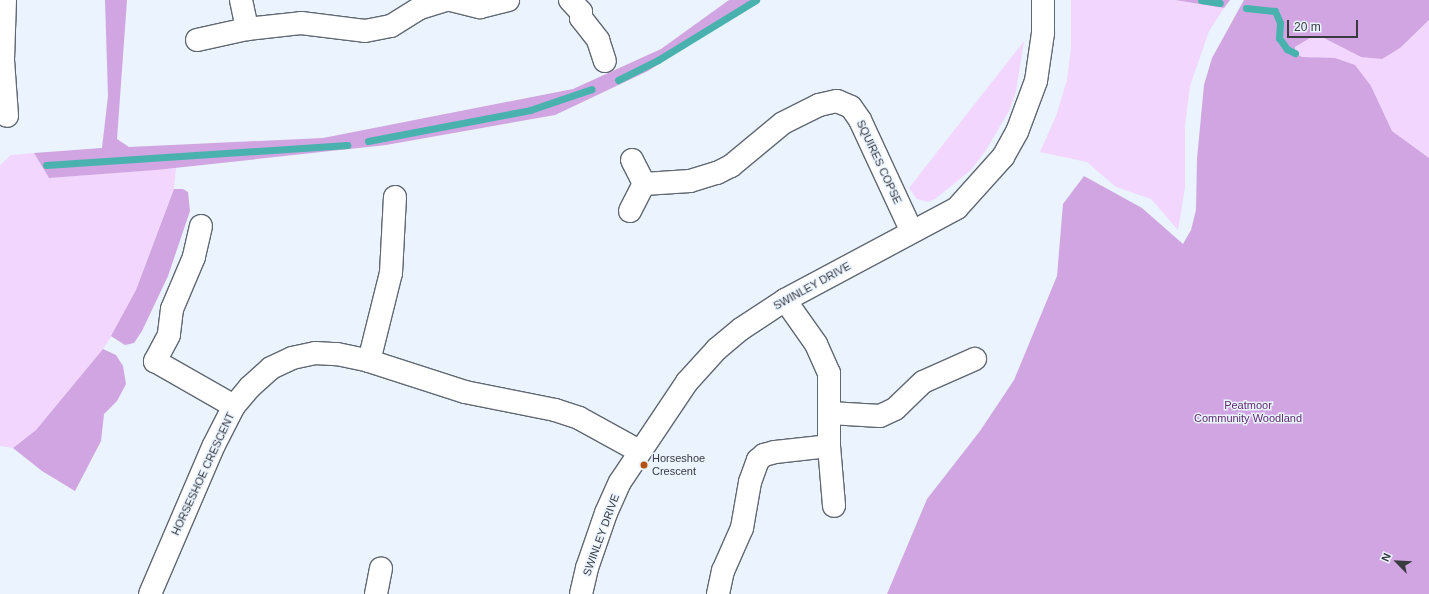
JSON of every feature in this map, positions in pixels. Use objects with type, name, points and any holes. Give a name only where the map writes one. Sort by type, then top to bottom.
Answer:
[{"type":"street","points":[[5,0],[2,60],[7,116]]},
{"type":"street","points":[[241,0],[247,29]]},
{"type":"street","points":[[196,40],[247,29],[301,23],[351,31],[378,29],[391,26],[420,8],[442,0],[480,7],[491,6],[508,0]]},
{"type":"street","name":"SWINLEY DRIVE","points":[[581,594],[587,568],[606,513],[639,451],[687,382],[717,349],[741,329],[785,300],[943,216],[967,198],[1003,156],[1014,138],[1028,105],[1040,64],[1043,0]]},
{"type":"street","points":[[576,6],[581,18],[598,40],[605,60]]},
{"type":"street","name":"SQUIRES COPSE","points":[[644,184],[690,181],[717,174],[731,166],[783,123],[819,105],[837,101],[851,107],[860,120],[912,232]]},
{"type":"street","points":[[630,211],[644,184],[632,160]]},
{"type":"street","points":[[369,361],[391,273],[395,197]]},
{"type":"street","points":[[201,226],[194,257],[172,309],[169,335],[155,361],[234,406]]},
{"type":"street","points":[[785,300],[816,344],[826,364],[830,383],[829,446],[834,506]]},
{"type":"street","name":"HORSESHOE CRESCENT","points":[[150,594],[195,486],[234,406],[250,387],[271,368],[292,358],[315,353],[336,354],[369,361],[465,392],[573,416],[639,451]]},
{"type":"street","points":[[830,414],[880,416],[895,409],[923,382],[975,359]]},
{"type":"street","points":[[718,594],[723,571],[742,528],[750,482],[758,460],[764,455],[775,452],[829,446]]},
{"type":"street","points":[[376,594],[381,568]]},
{"type":"shaded area","points":[[1071,0],[1175,0],[1224,8],[1209,31],[1190,86],[1185,126],[1185,188],[1178,230],[1151,199],[1116,187],[1087,162],[1040,152],[1056,116],[1067,80],[1071,47]]},
{"type":"shaded area","points":[[1429,20],[1429,158],[1392,131],[1371,86],[1314,57],[1302,57],[1295,53],[1295,47],[1310,38],[1322,37],[1361,57],[1400,48]]},
{"type":"shaded area","points":[[1024,41],[1016,91],[1009,111],[986,150],[971,170],[935,199],[928,202],[917,199],[909,188]]},
{"type":"shaded area","points":[[34,153],[49,178],[176,168],[174,189],[136,290],[117,328],[103,349],[36,430],[13,448],[0,446],[0,165],[11,155]]},
{"type":"green space","points":[[105,0],[127,0],[117,139],[129,147],[323,138],[573,89],[661,49],[729,0],[759,0],[648,71],[555,115],[386,145],[156,170],[49,178],[34,153],[102,148],[108,96]]},
{"type":"green space","points":[[1175,0],[1230,0],[1224,8]]},
{"type":"green space","name":"Peatmoor Community Woodland","points":[[1244,0],[1429,0],[1429,20],[1400,48],[1382,59],[1361,57],[1322,37],[1310,38],[1295,47],[1295,53],[1302,57],[1335,58],[1355,65],[1371,86],[1392,131],[1429,158],[1429,594],[887,594],[927,499],[980,431],[1014,380],[1057,276],[1063,204],[1084,176],[1142,208],[1183,244],[1191,230],[1196,210],[1197,159],[1204,85],[1212,58]]},
{"type":"green space","points":[[174,189],[183,189],[188,192],[190,211],[168,276],[142,331],[134,343],[125,345],[111,336],[136,290]]},
{"type":"green space","points":[[103,349],[116,355],[123,366],[126,384],[117,401],[104,414],[101,441],[75,491],[42,471],[13,448],[36,430]]},
{"type":"waterway","points":[[618,80],[658,60],[756,0]]},
{"type":"waterway","points":[[1201,0],[1220,3]]},
{"type":"waterway","points":[[1246,8],[1275,11],[1280,23],[1279,38],[1287,49],[1295,53]]},
{"type":"waterway","points":[[368,141],[530,110],[592,89]]},
{"type":"waterway","points":[[46,165],[347,145]]},
{"type":"place","name":"Horseshoe Crescent","points":[[644,465]]}]
